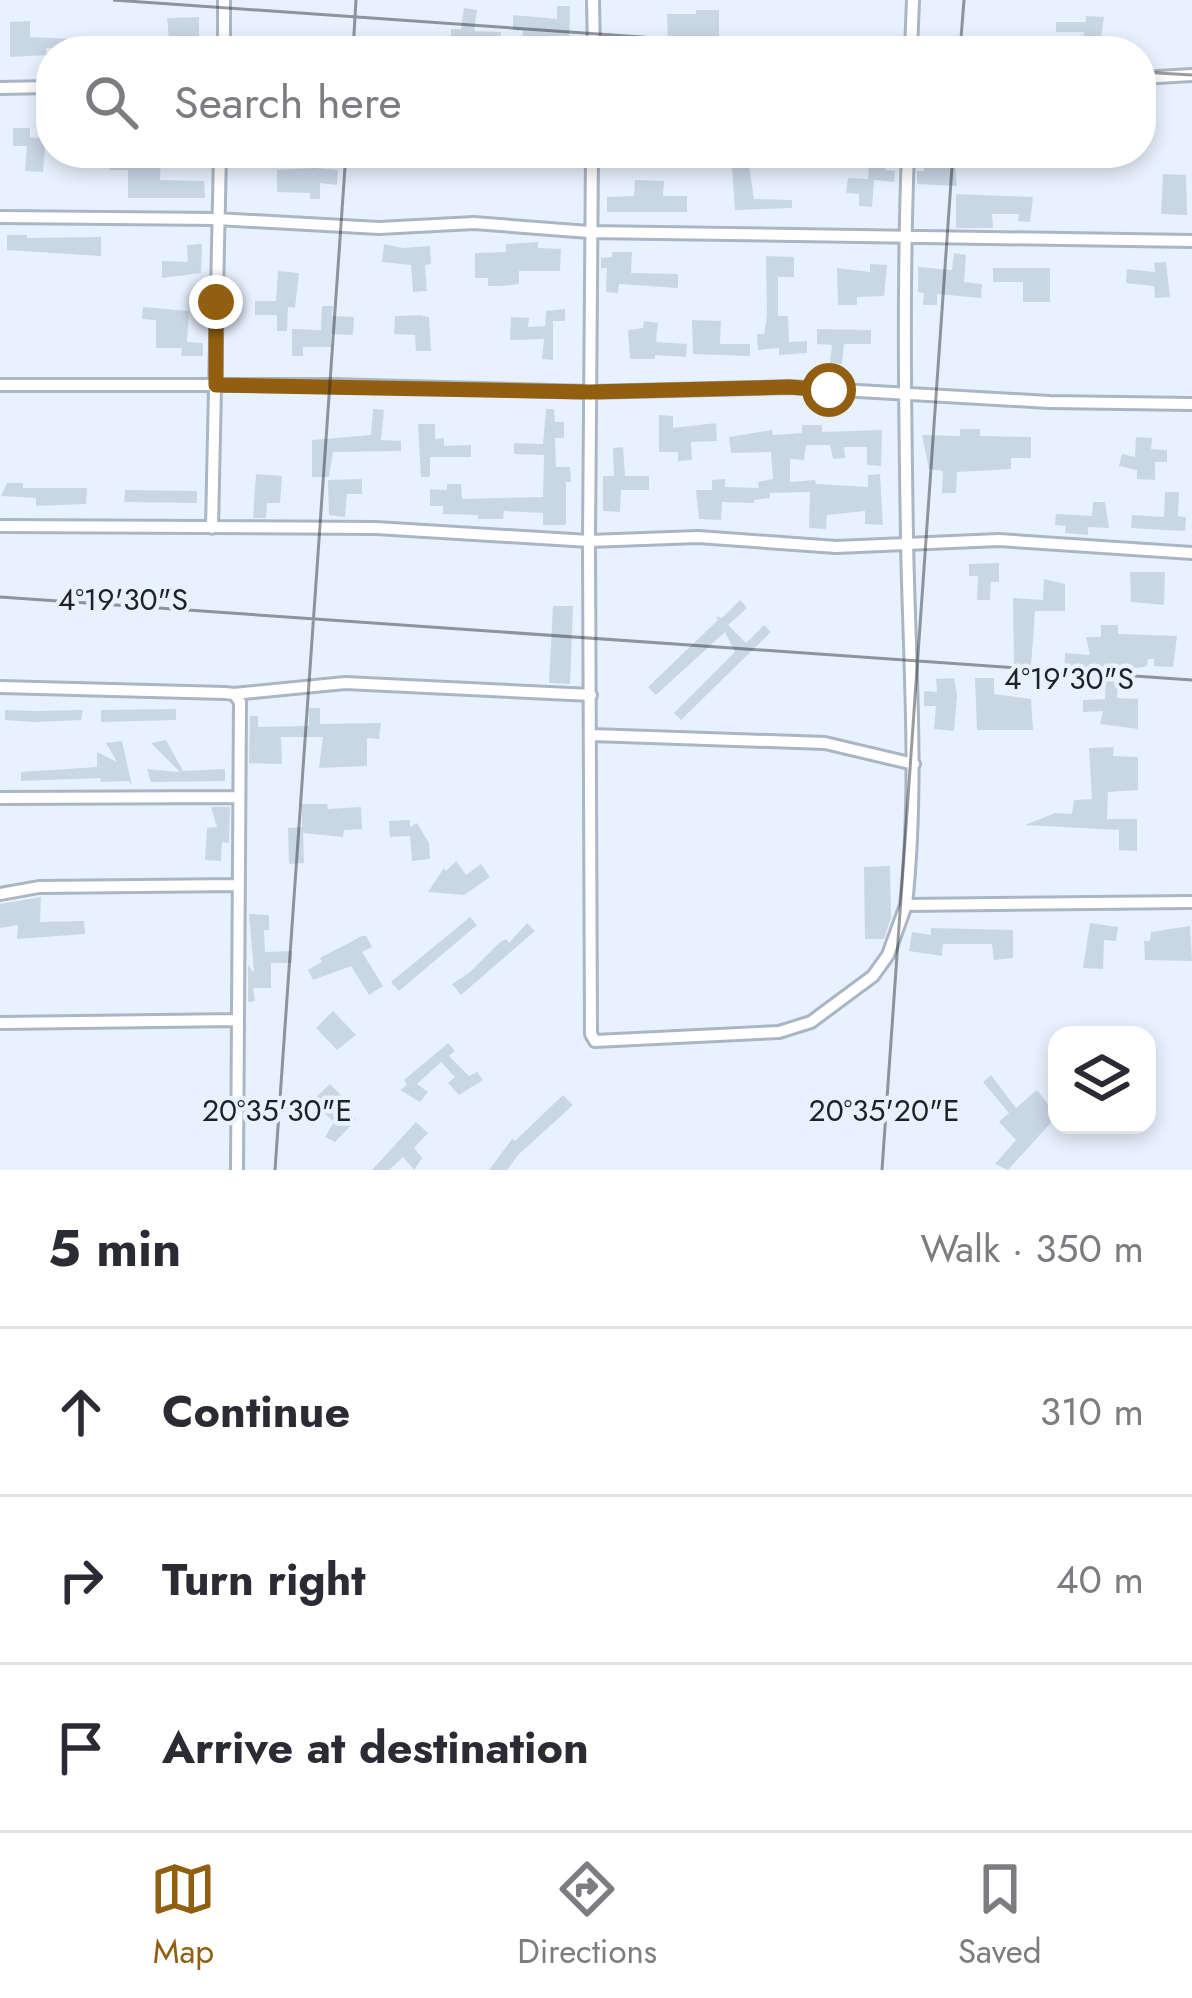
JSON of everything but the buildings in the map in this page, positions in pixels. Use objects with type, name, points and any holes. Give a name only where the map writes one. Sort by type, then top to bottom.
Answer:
[{"type":"street","points":[[224,0],[224,36]]},
{"type":"street","points":[[593,0],[594,36]]},
{"type":"street","points":[[912,36],[913,0]]},
{"type":"street","points":[[1156,77],[1192,75]]},
{"type":"street","points":[[0,88],[36,87]]},
{"type":"street","points":[[212,528],[219,168]]},
{"type":"street","points":[[591,168],[591,1034],[595,1041],[778,1032],[811,1022],[873,976],[888,955],[906,905],[914,764],[907,544],[907,168]]},
{"type":"street","points":[[0,217],[217,219],[379,228],[474,223],[589,232],[1192,242]]},
{"type":"street","points":[[0,385],[590,392],[789,387],[1049,402],[1192,404]]},
{"type":"street","points":[[0,526],[376,528],[589,541],[698,537],[836,547],[1021,541],[1192,554]]},
{"type":"street","points":[[0,687],[234,694],[345,683],[592,695]]},
{"type":"street","points":[[234,694],[240,702],[237,1170]]},
{"type":"street","points":[[592,735],[825,743],[914,764]]},
{"type":"street","points":[[0,798],[238,796]]},
{"type":"street","points":[[0,894],[39,887],[238,885]]},
{"type":"street","points":[[906,905],[1192,902]]},
{"type":"street","points":[[0,1023],[237,1020]]},
{"type":"route","points":[[216,302],[216,385],[590,392],[829,390]]}]
